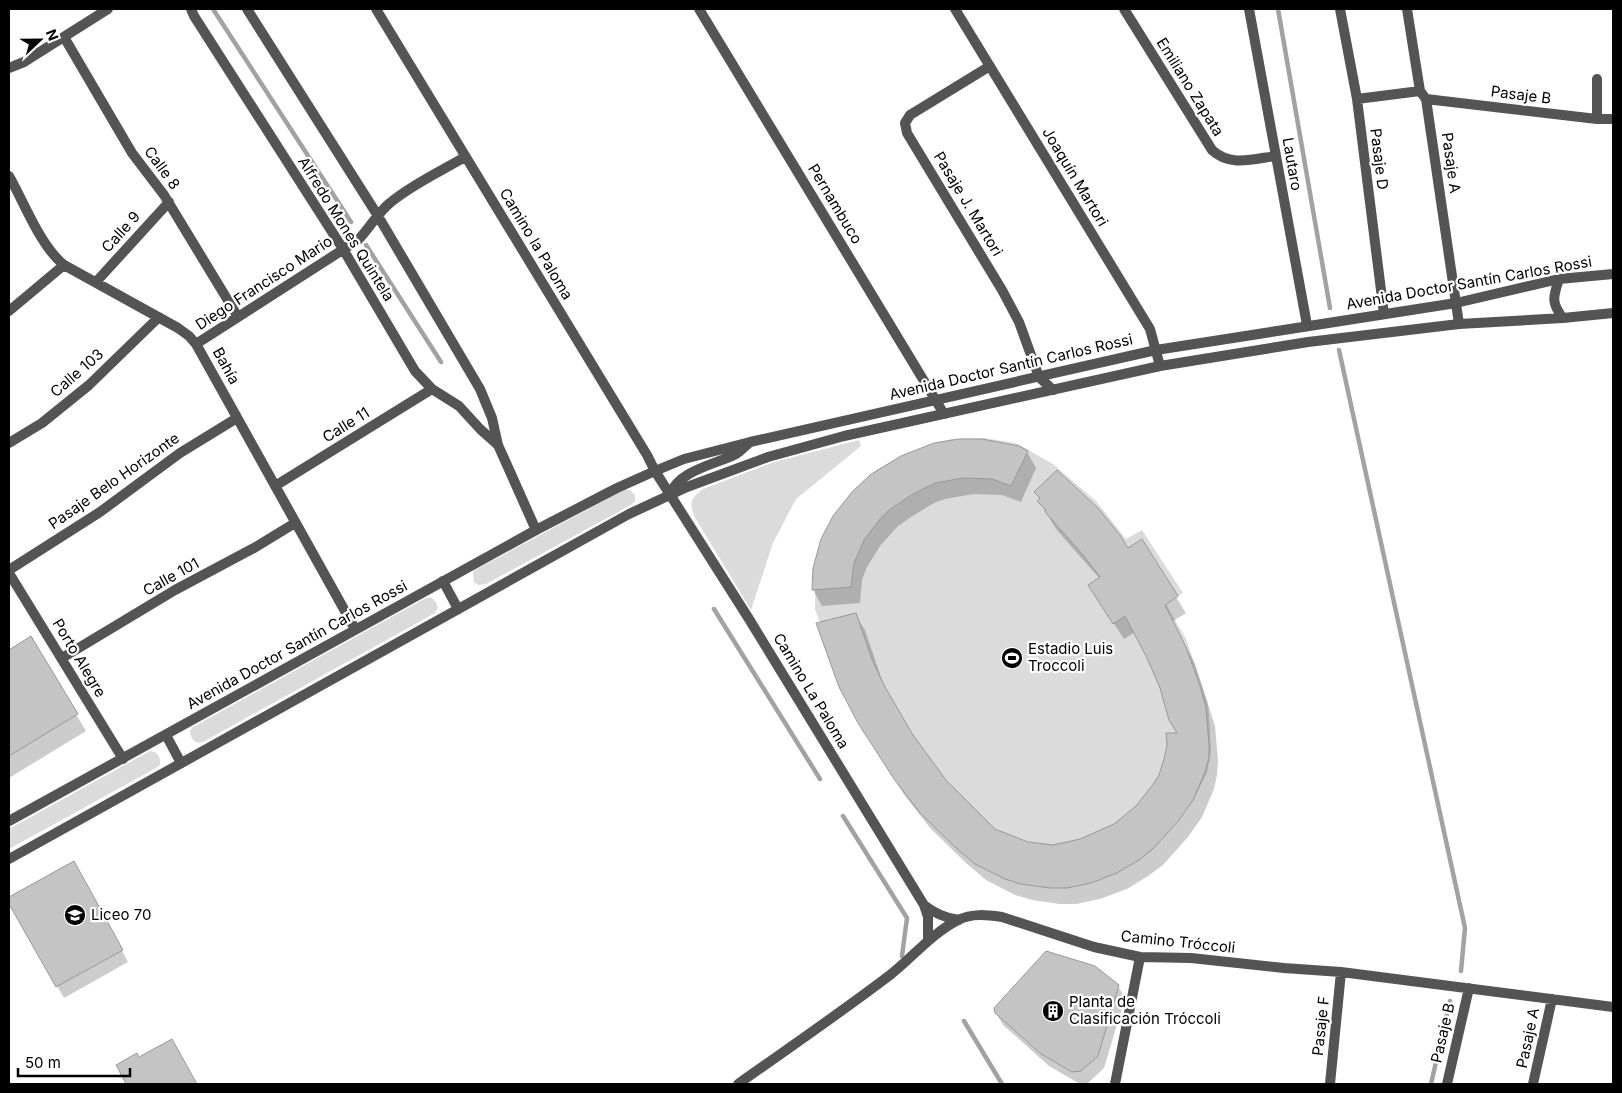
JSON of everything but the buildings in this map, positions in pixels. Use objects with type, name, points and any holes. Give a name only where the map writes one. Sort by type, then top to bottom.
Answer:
[{"type":"street","points":[[9,68],[24,62],[108,9]]},
{"type":"street","name":"Alfredo Mones Quintela","points":[[192,9],[194,16],[343,249],[415,371],[432,389],[459,406],[498,445]]},
{"type":"street","name":"Alfredo Mones Quintela","points":[[247,9],[378,216],[480,388],[492,418],[498,445],[536,530]]},
{"type":"street","name":"Camino la Paloma","points":[[376,9],[647,455],[654,471],[670,494]]},
{"type":"street","name":"Pernambuco","points":[[699,9],[944,414]]},
{"type":"street","name":"Joaquín Martori","points":[[955,9],[1150,330],[1160,366]]},
{"type":"street","name":"Emiliano Zapata","points":[[1124,9],[1212,150],[1228,160],[1252,160],[1275,156]]},
{"type":"street","name":"Lautaro","points":[[1249,9],[1307,325]]},
{"type":"street","name":"Pasaje D","points":[[1340,9],[1357,99],[1384,314]]},
{"type":"street","name":"Pasaje A","points":[[1407,9],[1423,95],[1459,324]]},
{"type":"street","name":"Calle 8","points":[[64,37],[132,153],[169,202],[238,317]]},
{"type":"street","name":"Pasaje J. Martori","points":[[990,66],[910,115],[905,123],[907,133],[1002,290],[1019,322],[1039,377],[1053,390]]},
{"type":"street","points":[[1597,79],[1597,119]]},
{"type":"street","name":"Pasaje B","points":[[1357,99],[1423,95],[1597,119],[1613,118]]},
{"type":"street","name":"Diego Francisco Mario","points":[[196,344],[358,240],[390,203],[466,157]]},
{"type":"street","name":"Bahía","points":[[10,180],[42,237],[64,265],[178,328],[196,344],[355,629]]},
{"type":"street","name":"Calle 9","points":[[96,282],[169,202]]},
{"type":"street","points":[[9,311],[64,265]]},
{"type":"street","name":"Avenida Doctor Santín Carlos Rossi","points":[[9,821],[536,530],[617,488],[684,459],[750,442],[1156,350],[1456,303],[1559,280],[1613,274]]},
{"type":"street","points":[[1559,280],[1554,299],[1556,308],[1563,318]]},
{"type":"street","name":"Avenida Doctor Santín Carlos Rossi","points":[[9,859],[620,518],[670,494],[768,458],[844,436],[1160,366],[1308,342],[1459,324],[1613,313]]},
{"type":"street","name":"Calle 103","points":[[9,444],[42,423],[89,386],[159,317]]},
{"type":"street","name":"Calle 11","points":[[275,486],[432,389]]},
{"type":"street","name":"Pasaje Belo Horizonte","points":[[9,571],[100,512],[180,454],[237,418]]},
{"type":"street","points":[[670,494],[673,487],[681,479],[737,454],[750,442]]},
{"type":"street","name":"Camino La Paloma","points":[[670,494],[924,905],[928,918],[928,941]]},
{"type":"street","name":"Calle 101","points":[[62,658],[175,590],[254,548],[295,523]]},
{"type":"street","name":"Porto Alegre","points":[[9,571],[123,759]]},
{"type":"street","points":[[443,581],[458,608]]},
{"type":"street","points":[[166,735],[181,763]]},
{"type":"street","name":"Camino La Paloma","points":[[924,905],[932,912],[959,920]]},
{"type":"street","name":"Camino Tróccoli","points":[[738,1084],[904,964],[928,941],[959,920],[975,915],[1002,918],[1094,947],[1140,957],[1190,958],[1342,972],[1613,1007]]},
{"type":"street","points":[[1115,1084],[1140,957]]},
{"type":"street","name":"Pasaje F","points":[[1330,1084],[1342,972]]},
{"type":"street","name":"Pasaje B","points":[[1447,1084],[1469,988]]},
{"type":"street","name":"Pasaje A","points":[[1533,1084],[1552,999]]},
{"type":"shaded area","name":"Estadio Luis Troccoli","points":[[984,438],[1016,443],[1053,464],[1096,501],[1126,539],[1142,530],[1183,593],[1166,604],[1186,639],[1208,703],[1211,751],[1207,773],[1194,799],[1180,818],[1043,884],[843,687],[815,609],[816,560],[854,491],[876,470],[907,453],[951,439]]},
{"type":"shaded area","points":[[859,440],[861,446],[796,499],[773,543],[751,610],[694,516],[692,501],[703,489],[774,462]]},
{"type":"shaded area","points":[[624,490],[630,490],[635,495],[635,501],[631,505],[486,584],[478,585],[474,582],[473,573],[475,570]]},
{"type":"shaded area","points":[[430,597],[438,606],[435,613],[203,742],[195,742],[192,738],[190,731],[193,727]]},
{"type":"shaded area","points":[[150,751],[157,754],[160,760],[160,765],[156,768],[9,849],[9,829]]},
{"type":"waterway","points":[[213,9],[351,222]]},
{"type":"waterway","points":[[1278,9],[1330,308]]},
{"type":"waterway","points":[[366,245],[441,362]]},
{"type":"waterway","points":[[1339,350],[1465,928],[1461,971]]},
{"type":"waterway","points":[[714,609],[820,779]]},
{"type":"waterway","points":[[843,816],[907,918],[902,956]]},
{"type":"waterway","points":[[1431,1084],[1450,1001]]},
{"type":"waterway","points":[[964,1021],[1002,1084]]},
{"type":"place","name":"Estadio Luis Troccoli","points":[[1012,658]]},
{"type":"place","name":"Liceo 70","points":[[75,915]]},
{"type":"place","name":"Planta de Clasificación Tróccoli","points":[[1053,1011]]}]
